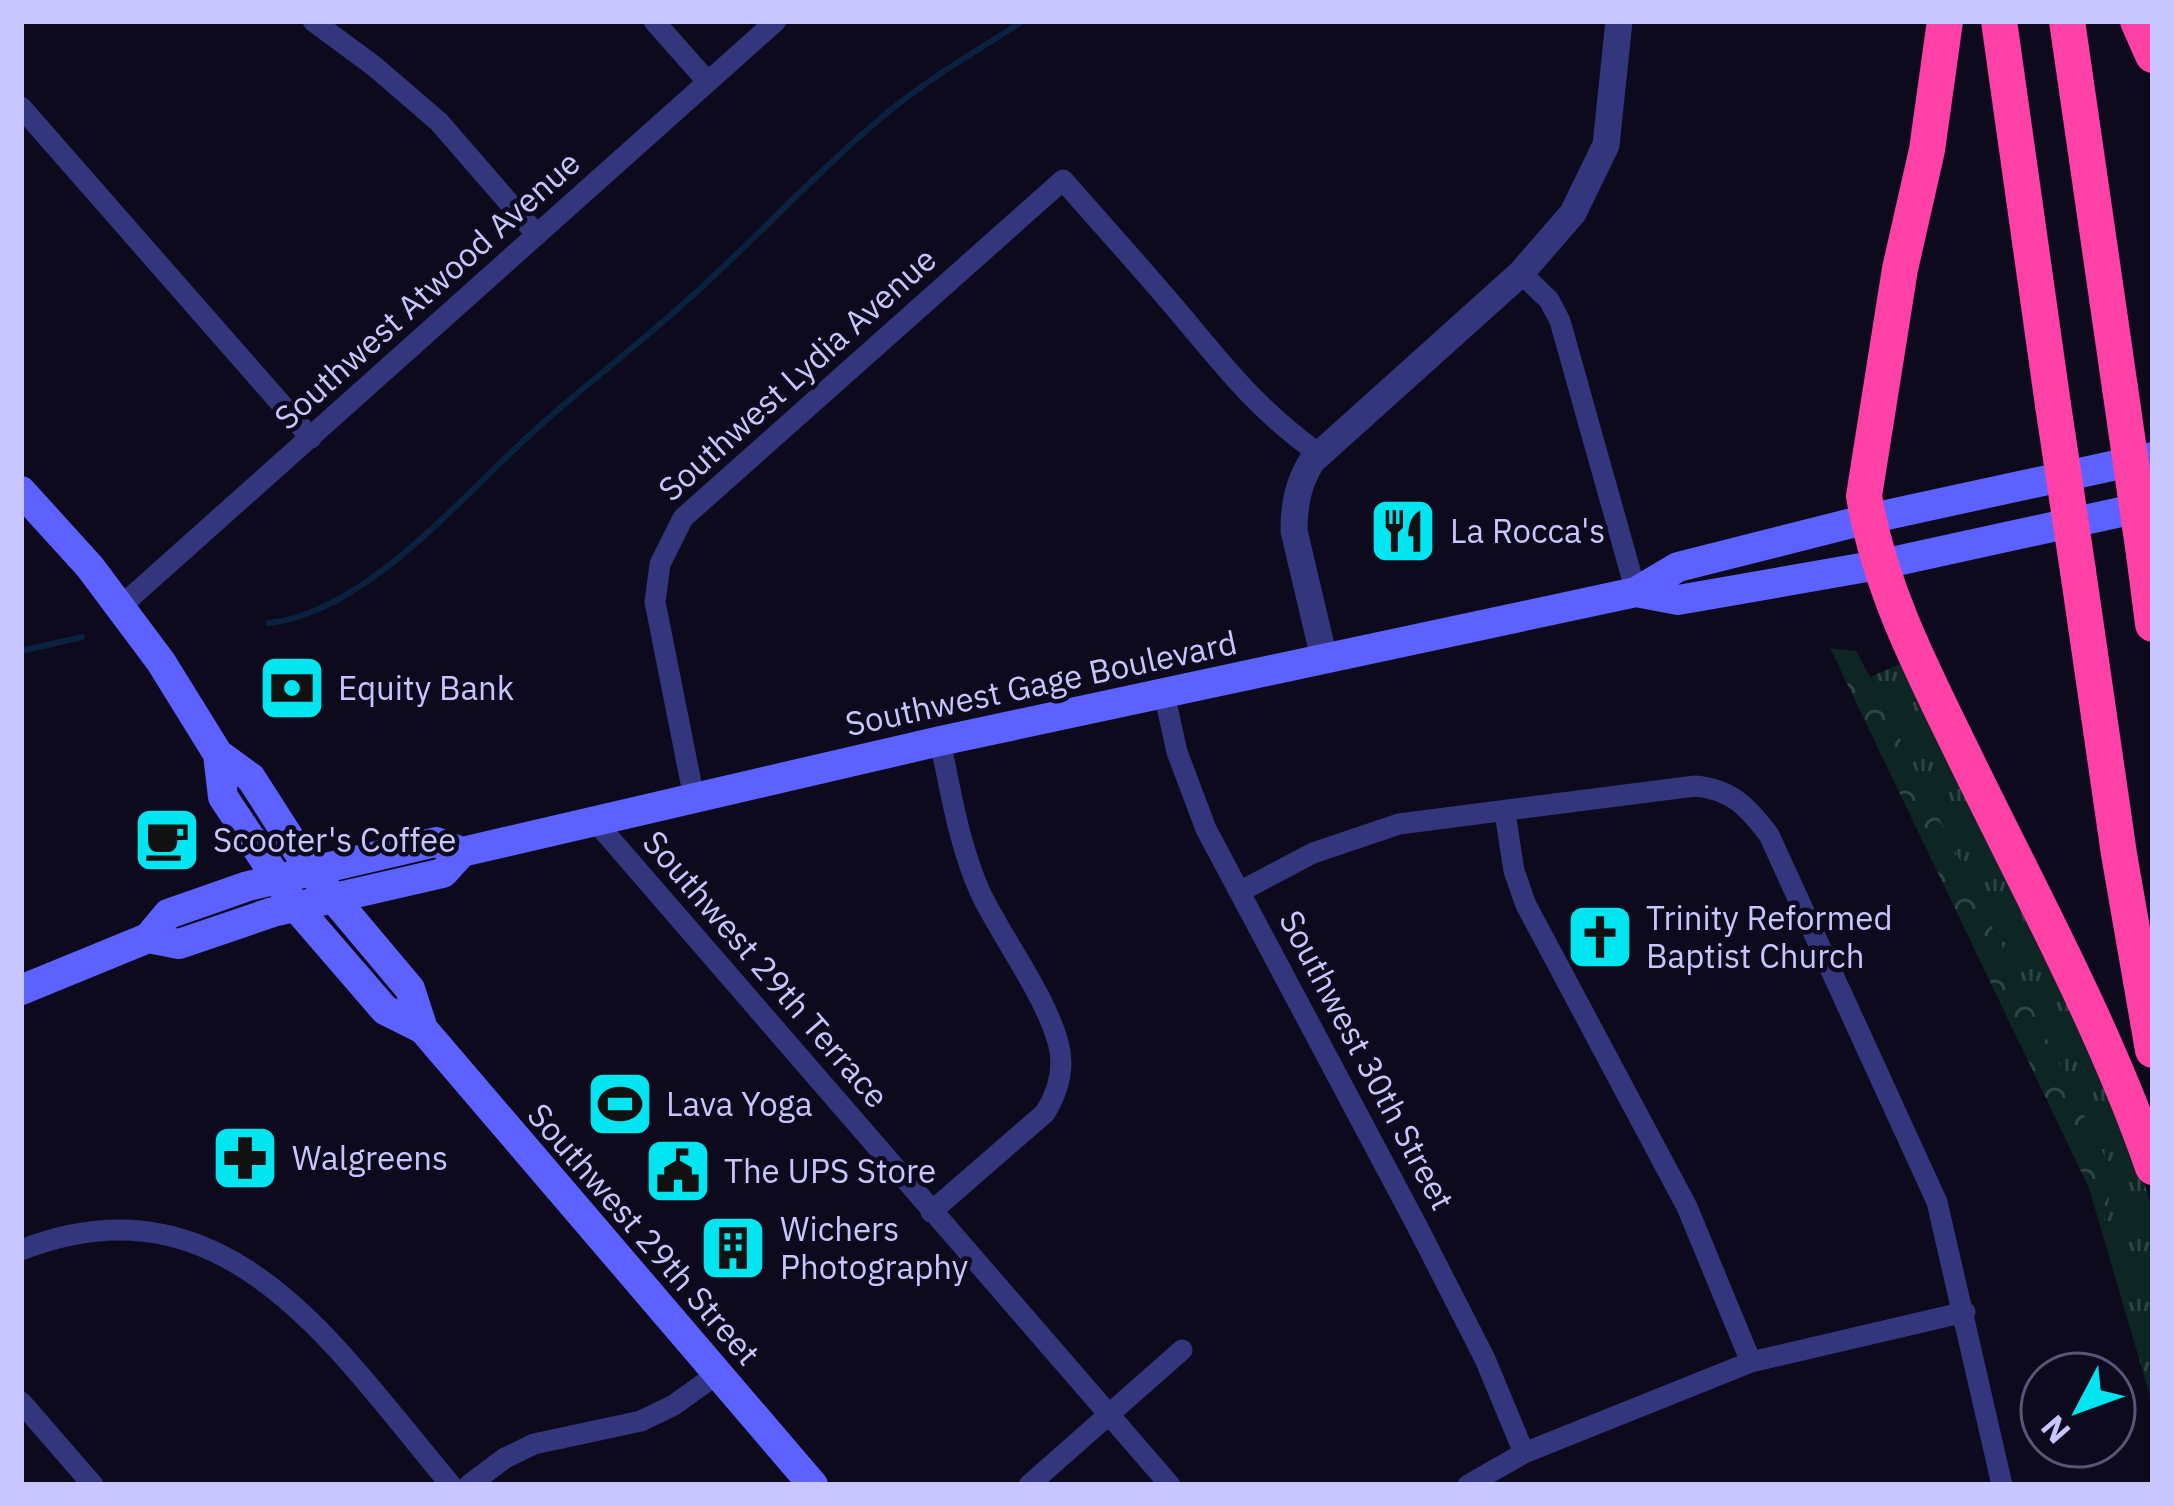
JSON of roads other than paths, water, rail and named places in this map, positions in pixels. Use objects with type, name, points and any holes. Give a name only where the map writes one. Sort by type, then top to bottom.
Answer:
[{"type":"highway","points":[[1945,21],[1927,150],[1900,269],[1864,496],[1868,519],[1878,565],[1906,638],[2132,1106],[2153,1167]]},
{"type":"highway","points":[[1999,21],[2119,854],[2153,1050]]},
{"type":"highway","points":[[2067,21],[2153,625]]},
{"type":"highway","points":[[2138,21],[2153,55]]},
{"type":"main road","name":"Southwest Gage Boulevard","points":[[21,990],[148,938],[168,914],[310,870],[436,842],[462,852],[940,741],[1636,592],[1678,567],[1868,519],[2153,457]]},
{"type":"main road","name":"Southwest 29th Street","points":[[21,491],[120,607],[176,684],[218,754],[251,778],[310,870],[410,989],[423,1029],[813,1485]]},
{"type":"main road","name":"Southwest Gage Boulevard","points":[[1636,592],[1678,600],[1878,565],[2153,505]]},
{"type":"main road","name":"Southwest 29th Street","points":[[218,754],[223,797],[296,907],[385,1010],[423,1029]]},
{"type":"main road","name":"Southwest Gage Boulevard","points":[[148,938],[178,944],[296,907],[443,873],[462,852]]},
{"type":"street","points":[[313,21],[439,122],[537,235]]},
{"type":"street","points":[[654,21],[707,81]]},
{"type":"street","name":"Southwest Atwood Avenue","points":[[120,607],[776,21]]},
{"type":"street","points":[[1324,658],[1294,531],[1304,473],[1319,454],[1521,272],[1573,213],[1606,145],[1619,21]]},
{"type":"street","points":[[21,107],[311,438]]},
{"type":"street","name":"Southwest Lydia Avenue","points":[[694,798],[656,615],[660,564],[675,529],[1063,180],[1230,377],[1319,454]]},
{"type":"street","points":[[1521,272],[1549,300],[1560,321],[1636,592]]},
{"type":"street","name":"Southwest 30th Street","points":[[1164,693],[1196,808],[1485,1359],[1524,1453]]},
{"type":"street","points":[[932,1212],[1046,1113],[1061,1067],[1059,1044],[1049,1020],[994,920],[968,861],[940,741]]},
{"type":"street","points":[[1241,891],[1356,836],[1428,819],[1695,786],[1724,791],[1749,809],[1768,835],[1936,1202],[2002,1485]]},
{"type":"street","points":[[1505,813],[1514,872],[1526,904],[1687,1207],[1751,1362]]},
{"type":"street","name":"Southwest 29th Terrace","points":[[595,821],[1170,1485]]},
{"type":"street","points":[[21,1250],[62,1238],[119,1232],[169,1238],[227,1257],[257,1274],[301,1310],[451,1485]]},
{"type":"street","points":[[1468,1485],[1524,1453],[1751,1362],[1965,1312]]},
{"type":"street","points":[[1029,1485],[1182,1350]]},
{"type":"street","points":[[469,1485],[492,1466],[534,1444],[641,1421],[674,1405],[717,1374]]},
{"type":"street","points":[[21,1402],[93,1485]]},
{"type":"waterway","points":[[269,623],[307,614],[380,572],[543,423],[682,305],[887,113],[1023,21]]},
{"type":"waterway","points":[[21,651],[82,637]]},
{"type":"place","name":"La Rocca's","points":[[1403,531]]},
{"type":"place","name":"Equity Bank","points":[[292,688]]},
{"type":"place","name":"Scooter's Coffee","points":[[167,840]]},
{"type":"place","name":"Trinity Reformed Baptist Church","points":[[1600,937]]},
{"type":"place","name":"Lava Yoga","points":[[620,1104]]},
{"type":"place","name":"Walgreens","points":[[245,1158]]},
{"type":"place","name":"The UPS Store","points":[[678,1171]]},
{"type":"place","name":"Wichers Photography","points":[[733,1248]]}]
